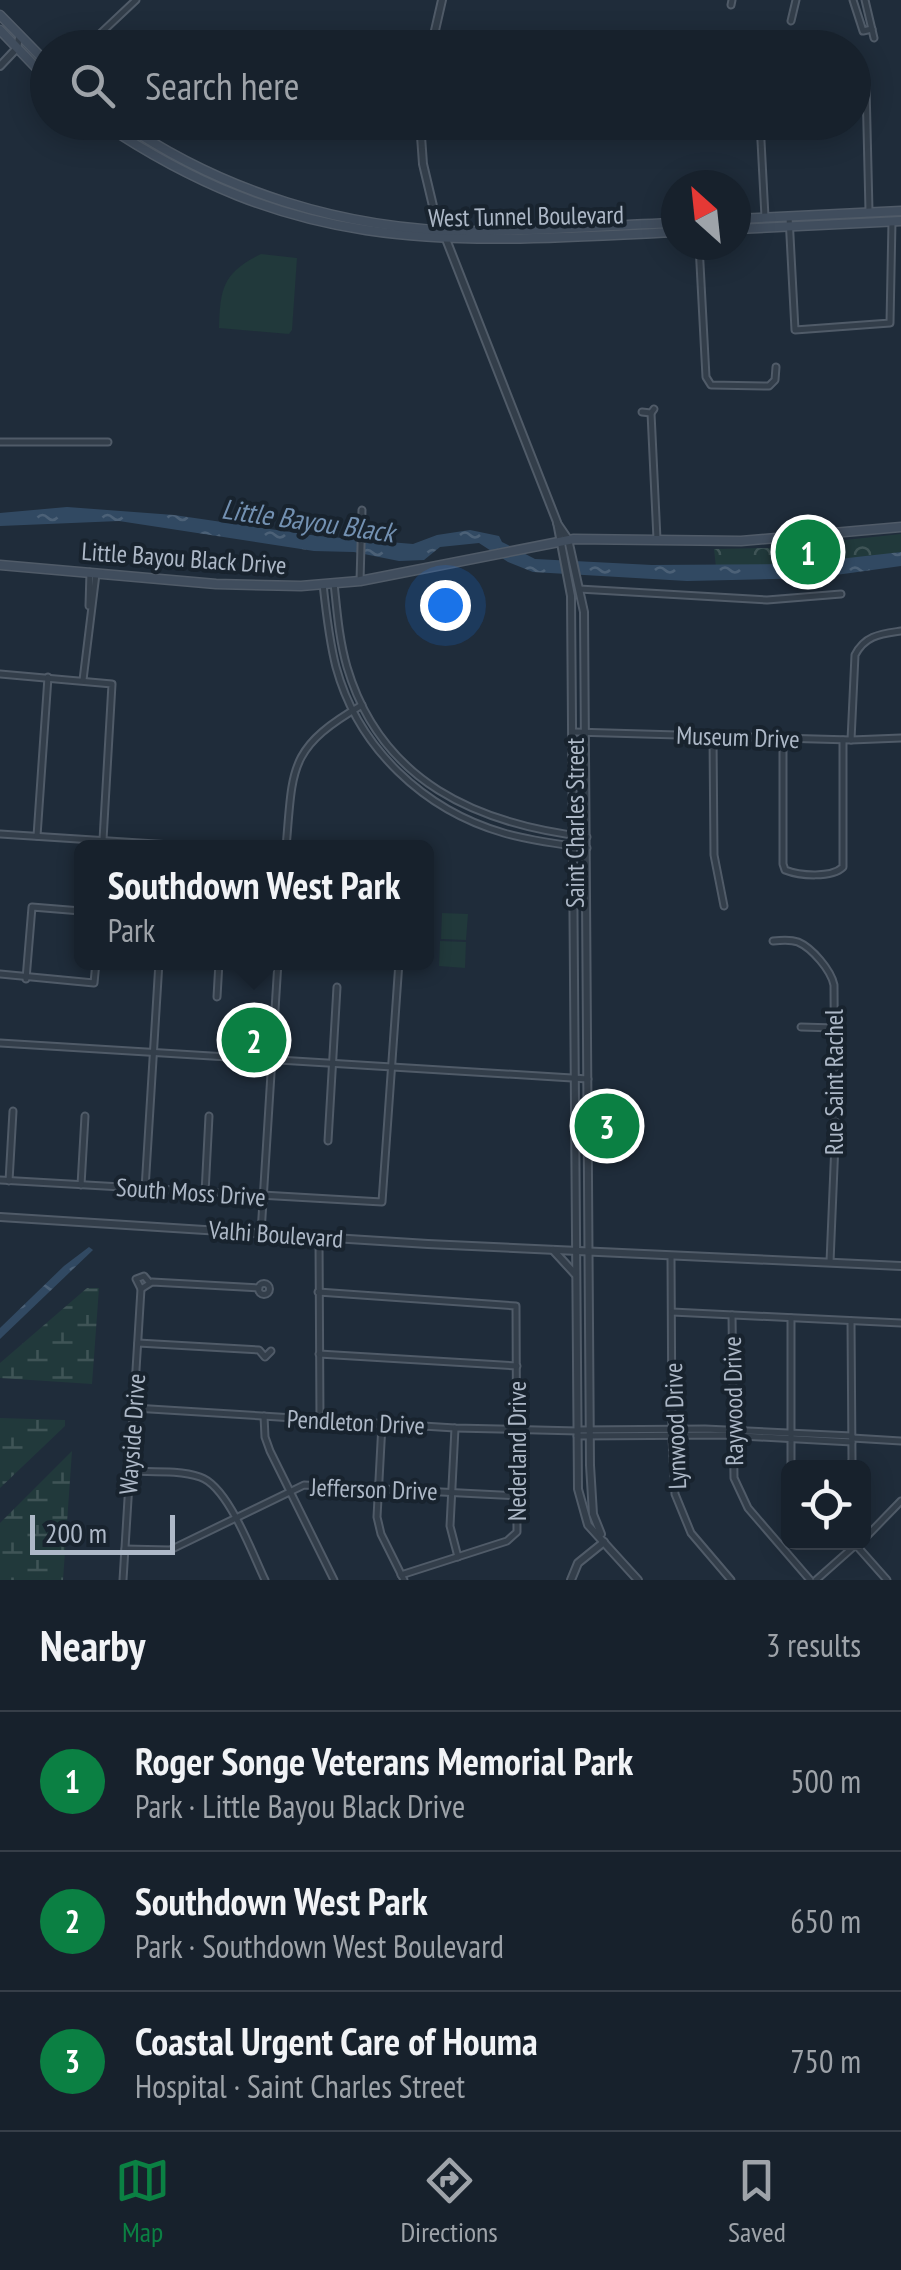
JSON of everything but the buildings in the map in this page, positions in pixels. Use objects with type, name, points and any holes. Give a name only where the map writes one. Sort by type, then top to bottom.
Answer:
[{"type":"main road","points":[[0,16],[30,47]]},
{"type":"main road","points":[[0,30],[30,62]]},
{"type":"main road","name":"West Tunnel Boulevard","points":[[131,140],[192,176],[264,207],[366,233],[504,240],[661,233]]},
{"type":"main road","name":"West Tunnel Boulevard","points":[[151,140],[227,181],[289,203],[366,222],[442,230],[661,223]]},
{"type":"main road","points":[[751,227],[901,211]]},
{"type":"main road","points":[[751,218],[896,221]]},
{"type":"main road","name":"Little Bayou Black Drive","points":[[0,565],[254,586],[324,584],[360,581],[564,540],[767,540],[901,527]]},
{"type":"street","points":[[104,30],[136,0]]},
{"type":"street","points":[[435,30],[442,0]]},
{"type":"street","points":[[791,21],[796,0]]},
{"type":"street","points":[[853,0],[863,30]]},
{"type":"street","points":[[865,0],[874,38]]},
{"type":"street","points":[[868,30],[872,29]]},
{"type":"street","points":[[0,66],[20,38]]},
{"type":"street","points":[[422,140],[426,179],[442,230],[564,540]]},
{"type":"street","points":[[761,140],[765,217]]},
{"type":"street","points":[[867,140],[869,212]]},
{"type":"street","points":[[789,221],[795,330],[886,325],[892,317],[896,221]]},
{"type":"street","points":[[700,260],[706,377],[710,385],[769,386],[776,380],[776,367]]},
{"type":"street","points":[[892,302],[901,302]]},
{"type":"street","points":[[642,412],[652,411],[656,539]]},
{"type":"street","points":[[0,442],[108,442]]},
{"type":"street","points":[[360,581],[362,510]]},
{"type":"street","name":"Saint Charles Street","points":[[564,540],[572,575],[574,631],[578,1489],[588,1524],[638,1580]]},
{"type":"street","points":[[83,680],[93,572]]},
{"type":"street","name":"Saint Charles Street","points":[[572,575],[584,612],[591,1491],[593,1514],[604,1542]]},
{"type":"street","points":[[334,583],[346,665],[362,705],[400,759],[444,795],[504,822],[587,837]]},
{"type":"street","points":[[324,584],[331,645],[353,710],[393,767],[438,804],[472,822],[500,832],[587,848]]},
{"type":"street","points":[[579,589],[768,600],[841,594]]},
{"type":"street","points":[[851,740],[855,655],[866,640],[901,631]]},
{"type":"street","points":[[0,674],[112,684],[104,840],[0,834]]},
{"type":"street","points":[[37,836],[48,678]]},
{"type":"street","points":[[287,840],[291,789],[300,759],[318,732],[362,705]]},
{"type":"street","name":"Museum Drive","points":[[574,732],[843,740],[901,738]]},
{"type":"street","points":[[713,736],[714,855],[724,906]]},
{"type":"street","points":[[783,738],[784,868],[788,873],[837,873],[843,867],[843,740]]},
{"type":"street","points":[[26,979],[32,908],[74,910]]},
{"type":"street","name":"Rue Saint Rachel","points":[[773,940],[802,944],[830,972],[834,985],[830,1262]]},
{"type":"street","points":[[0,974],[94,983],[95,970]]},
{"type":"street","points":[[145,1189],[159,970]]},
{"type":"street","points":[[217,996],[219,970]]},
{"type":"street","points":[[261,1233],[278,970]]},
{"type":"street","points":[[392,1068],[398,970]]},
{"type":"street","points":[[328,1141],[338,987]]},
{"type":"street","points":[[802,1028],[835,1028]]},
{"type":"street","points":[[0,1043],[588,1079]]},
{"type":"street","name":"South Moss Drive","points":[[0,1180],[382,1202],[392,1068]]},
{"type":"street","points":[[9,1181],[13,1111]]},
{"type":"street","points":[[81,1185],[85,1116]]},
{"type":"street","points":[[205,1193],[210,1116]]},
{"type":"street","name":"Valhi Boulevard","points":[[0,1217],[901,1266]]},
{"type":"street","points":[[319,1237],[320,1420]]},
{"type":"street","points":[[552,1250],[578,1277]]},
{"type":"street","name":"Lynwood Drive","points":[[672,1255],[673,1477],[680,1509],[691,1533],[731,1580]]},
{"type":"street","name":"Wayside Drive","points":[[123,1580],[141,1289],[136,1282],[138,1277],[144,1276],[149,1282],[259,1288]]},
{"type":"street","name":"Nederland Drive","points":[[318,1292],[516,1306],[518,1528],[514,1536],[402,1577]]},
{"type":"street","points":[[672,1312],[901,1323]]},
{"type":"street","name":"Raywood Drive","points":[[732,1315],[734,1478],[743,1500],[813,1580]]},
{"type":"street","points":[[791,1318],[792,1460]]},
{"type":"street","points":[[850,1460],[851,1321]]},
{"type":"street","points":[[138,1343],[271,1351]]},
{"type":"street","points":[[319,1354],[517,1366]]},
{"type":"street","name":"Pendleton Drive","points":[[134,1408],[518,1431],[732,1433],[901,1441]]},
{"type":"street","points":[[264,1416],[265,1437],[334,1580]]},
{"type":"street","points":[[382,1424],[379,1528],[402,1577]]},
{"type":"street","points":[[455,1428],[450,1526],[458,1556]]},
{"type":"street","points":[[130,1471],[192,1475],[205,1478],[220,1491],[264,1578],[253,1580]]},
{"type":"street","name":"Jefferson Drive","points":[[125,1549],[170,1550],[290,1491],[318,1484],[518,1496]]},
{"type":"street","points":[[578,1489],[591,1491]]},
{"type":"street","points":[[871,1530],[901,1501]]},
{"type":"street","points":[[571,1580],[578,1563],[604,1542]]},
{"type":"street","points":[[813,1580],[849,1550]]},
{"type":"street","points":[[864,1550],[887,1580]]},
{"type":"green space","points":[[261,254],[297,258],[292,330],[289,334],[219,328],[226,283],[239,268]]},
{"type":"green space","points":[[901,534],[901,554],[812,564],[716,567],[714,549],[771,548]]},
{"type":"green space","points":[[442,913],[468,914],[466,940],[441,939]]},
{"type":"green space","points":[[440,941],[466,942],[465,968],[439,966]]},
{"type":"green space","points":[[246,1011],[273,1012],[268,1055],[237,1054]]},
{"type":"green space","points":[[87,1288],[99,1288],[92,1384],[0,1378],[0,1363]]},
{"type":"green space","points":[[0,1418],[65,1420],[65,1426],[0,1488]]},
{"type":"green space","points":[[72,1451],[63,1580],[0,1580],[0,1523]]},
{"type":"water","points":[[67,507],[174,515],[318,536],[413,544],[437,535],[470,530],[499,536],[502,542],[535,559],[652,565],[795,564],[901,552],[901,566],[814,578],[687,581],[533,572],[508,562],[479,543],[440,547],[424,560],[399,561],[119,521],[0,526],[0,513]]},
{"type":"water","points":[[89,1247],[93,1250],[0,1339],[0,1328]]},
{"type":"place","name":"Roger Songe Veterans Memorial Park","points":[[808,552]]},
{"type":"place","name":"Southdown West Park","points":[[254,1040]]},
{"type":"place","name":"Coastal Urgent Care of Houma","points":[[607,1126]]},
{"type":"water label","name":"Little Bayou Black","points":[[308,520]]}]
